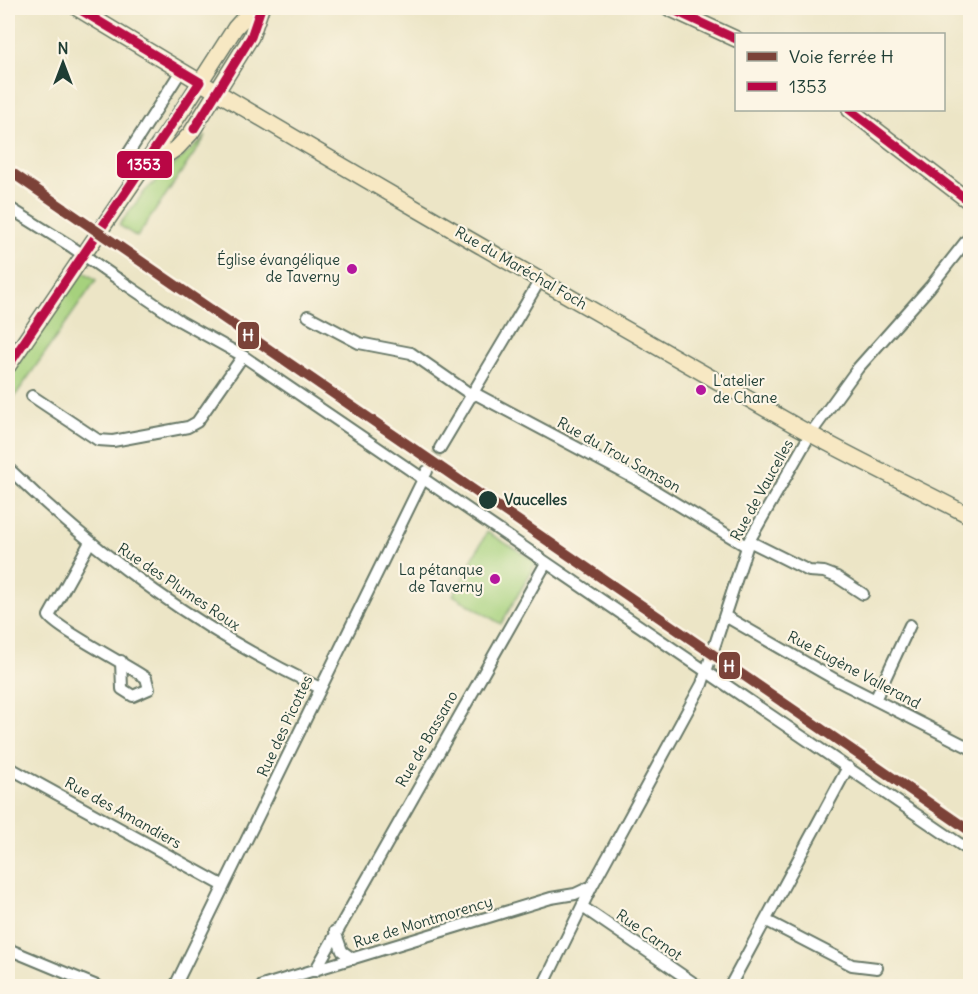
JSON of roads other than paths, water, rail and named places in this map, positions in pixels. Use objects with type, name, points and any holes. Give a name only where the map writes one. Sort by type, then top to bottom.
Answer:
[{"type":"street","name":"Rue du Maréchal Foch","points":[[77,8],[218,93],[540,279],[811,433],[970,516]]},
{"type":"street","points":[[8,366],[235,28],[253,8]]},
{"type":"street","points":[[138,175],[185,140],[218,93],[251,37],[261,8]]},
{"type":"street","points":[[669,8],[735,39]]},
{"type":"street","points":[[126,157],[181,70]]},
{"type":"street","points":[[851,111],[970,202]]},
{"type":"street","points":[[8,207],[69,245],[180,321],[243,356],[424,475],[546,563],[970,851]]},
{"type":"street","name":"Rue de Vaucelles","points":[[543,987],[584,908],[592,886],[702,684],[748,543],[811,433],[858,368],[930,287],[970,236]]},
{"type":"street","points":[[440,448],[540,279]]},
{"type":"street","name":"Rue du Trou Samson","points":[[308,316],[359,343],[411,353],[474,394],[634,478],[748,543],[808,571],[824,572],[837,577],[863,594]]},
{"type":"street","points":[[32,396],[98,440],[113,441],[156,434],[188,427],[197,422],[243,356]]},
{"type":"street","name":"Rue des Plumes Roux","points":[[8,468],[89,544],[194,620],[320,688]]},
{"type":"street","name":"Rue des Picottes","points":[[175,987],[424,475]]},
{"type":"street","points":[[89,544],[50,616],[58,626],[121,661]]},
{"type":"street","name":"Rue de Bassano","points":[[315,971],[335,931],[546,563]]},
{"type":"street","name":"Rue Eugène Vallerand","points":[[725,616],[875,700],[970,748]]},
{"type":"street","points":[[875,700],[910,625]]},
{"type":"street","name":"Rue des Amandiers","points":[[8,767],[224,886]]},
{"type":"street","points":[[730,987],[848,767]]},
{"type":"street","name":"Rue de Montmorency","points":[[262,987],[552,898],[575,894],[592,886]]},
{"type":"street","name":"Rue Carnot","points":[[584,908],[698,987]]},
{"type":"street","points":[[767,921],[852,965],[877,968]]},
{"type":"street","points":[[335,931],[342,951],[353,959]]},
{"type":"street","points":[[8,949],[97,987]]},
{"type":"tunnel","points":[[427,471],[440,448]]},
{"type":"rail line","name":"H","points":[[8,170],[970,831]]},
{"type":"place","name":"Église évangélique de Taverny","points":[[352,269]]},
{"type":"place","name":"L'atelier de Chane","points":[[701,390]]},
{"type":"place","name":"Vaucelles","points":[[488,500]]},
{"type":"place","name":"La pétanque de Taverny","points":[[495,579]]}]
